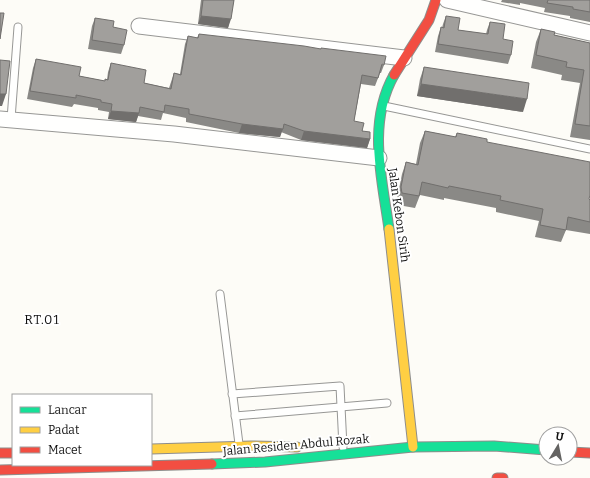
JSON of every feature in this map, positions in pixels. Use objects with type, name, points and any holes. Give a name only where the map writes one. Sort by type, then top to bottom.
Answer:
[{"type":"main road","name":"Jalan Kebon Sirih","points":[[413,447],[402,334],[379,158],[378,136],[381,105],[388,86],[429,19],[436,0]]},
{"type":"main road","name":"Jalan Residen Abdul Rozak","points":[[152,465],[264,462],[413,447],[494,446],[538,449]]},
{"type":"main road","points":[[152,449],[303,447]]},
{"type":"main road","points":[[325,447],[392,448]]},
{"type":"main road","points":[[0,453],[12,452]]},
{"type":"main road","points":[[578,452],[590,453]]},
{"type":"main road","name":"Jalan Residen Abdul Rozak","points":[[0,470],[132,466]]},
{"type":"main road","points":[[497,478],[503,478]]},
{"type":"street","points":[[447,0],[590,33]]},
{"type":"street","points":[[139,26],[404,58]]},
{"type":"street","points":[[5,119],[174,134],[379,158]]},
{"type":"lane","points":[[5,119],[18,27]]},
{"type":"lane","points":[[381,105],[590,149]]},
{"type":"lane","points":[[220,294],[239,447]]},
{"type":"lane","points":[[232,394],[340,386],[343,447]]},
{"type":"lane","points":[[235,416],[387,404]]},
{"type":"building","points":[[203,0],[234,0],[231,19],[201,16]]},
{"type":"building","points":[[548,0],[590,0],[590,12],[573,9],[573,7],[547,3]]},
{"type":"building","points":[[0,13],[4,13],[0,39]]},
{"type":"building","points":[[446,16],[460,18],[458,30],[488,34],[490,22],[505,24],[503,39],[513,41],[511,55],[438,44],[441,27],[444,28]]},
{"type":"building","points":[[95,18],[114,21],[113,27],[127,30],[124,45],[92,40]]},
{"type":"building","points":[[541,29],[555,32],[554,35],[590,43],[590,126],[575,124],[584,70],[566,67],[567,62],[536,55]]},
{"type":"building","points":[[199,34],[386,56],[378,78],[362,75],[354,121],[364,123],[362,131],[370,132],[370,139],[304,131],[284,124],[283,129],[242,124],[189,114],[189,109],[165,105],[164,112],[140,107],[139,113],[111,111],[112,104],[101,102],[101,100],[76,95],[76,98],[30,91],[36,59],[81,67],[79,76],[105,81],[105,79],[108,80],[111,63],[146,70],[144,83],[171,89],[174,73],[181,75],[188,36],[198,38]]},
{"type":"building","points":[[0,60],[10,61],[6,94],[0,94]]},
{"type":"building","points":[[424,67],[529,83],[527,99],[421,84]]},
{"type":"building","points":[[425,131],[456,137],[457,133],[487,139],[487,142],[590,162],[590,222],[568,217],[566,230],[540,225],[543,209],[500,200],[501,196],[449,186],[448,188],[422,182],[419,196],[402,193],[401,187],[406,162],[418,165]]},
{"type":"traffic: fast","points":[[389,229],[380,171],[379,131],[381,112],[386,93],[394,75]]},
{"type":"traffic: fast","points":[[212,464],[265,462],[413,447],[494,446],[538,449]]},
{"type":"traffic: slow","points":[[389,229],[413,447]]},
{"type":"traffic: slow","points":[[152,449],[251,446],[297,447]]},
{"type":"traffic: jam","points":[[394,75],[429,20],[436,0]]},
{"type":"traffic: jam","points":[[578,452],[590,453]]},
{"type":"traffic: jam","points":[[0,453],[12,453]]},
{"type":"traffic: jam","points":[[152,466],[212,464]]},
{"type":"traffic: jam","points":[[0,470],[141,466]]},
{"type":"traffic: jam","points":[[497,478],[503,478]]},
{"type":"district","name":"RT.01","points":[[42,319]]}]
